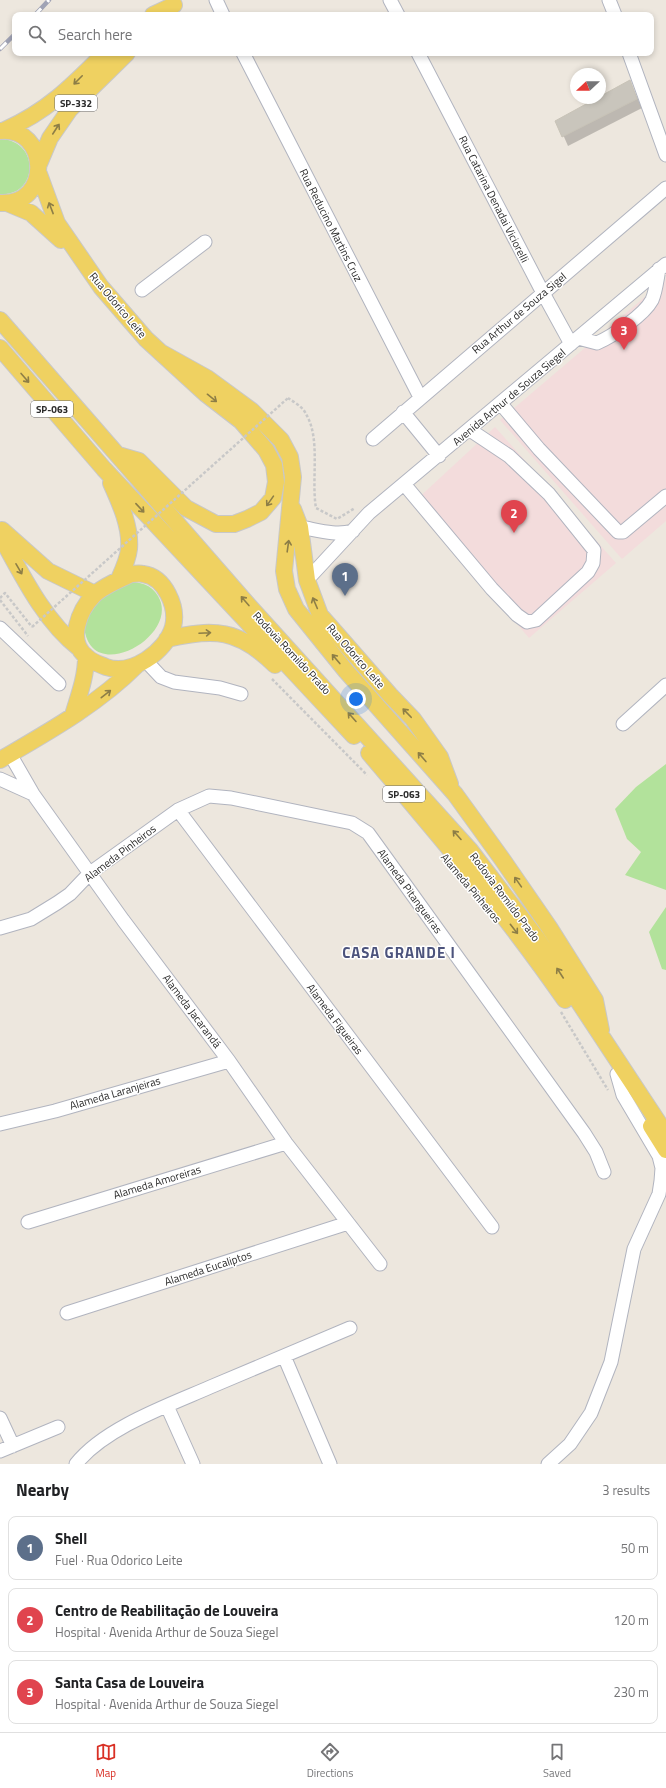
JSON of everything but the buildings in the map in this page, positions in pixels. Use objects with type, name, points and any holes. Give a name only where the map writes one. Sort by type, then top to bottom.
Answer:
[{"type":"main road","points":[[161,12],[174,7]]},
{"type":"main road","name":"SP-332","points":[[3,131],[44,110],[103,56]]},
{"type":"main road","name":"SP-332","points":[[4,203],[18,200],[28,194],[35,185],[50,138],[70,108],[124,56]]},
{"type":"main road","name":"SP-332","points":[[3,131],[18,134],[28,141],[36,152],[39,169]]},
{"type":"main road","name":"Rua Odorico Leite","points":[[39,169],[57,223],[77,254],[101,287],[135,327],[162,353]]},
{"type":"main road","name":"Rua Odorico Leite","points":[[4,203],[31,213],[77,254]]},
{"type":"main road","name":"Rodovia Romildo Prado","points":[[0,320],[249,606],[470,850],[536,936],[602,1037],[661,1118],[666,1134]]},
{"type":"main road","name":"Rodovia Romildo Prado","points":[[0,348],[104,469],[366,749],[458,858],[527,946],[617,1074],[666,1150]]},
{"type":"main road","points":[[118,455],[139,461],[186,508],[216,524],[234,524],[247,519],[260,512],[273,498],[276,476],[274,465],[266,450],[241,421],[206,394],[162,353]]},
{"type":"main road","points":[[162,353],[221,388],[252,410],[277,435],[290,457],[293,477],[284,572],[287,589],[296,609],[346,671],[455,794],[506,865],[581,976],[595,1000],[602,1037]]},
{"type":"main road","points":[[104,469],[118,499],[127,527],[129,550],[119,579]]},
{"type":"main road","name":"Rua Odorico Leite","points":[[291,503],[300,527],[307,580],[320,614],[390,695],[413,719],[440,757],[455,794]]},
{"type":"main road","points":[[0,528],[48,571],[95,594]]},
{"type":"main road","points":[[0,535],[28,584],[58,627],[82,652],[110,668],[124,668],[141,663]]},
{"type":"main road","points":[[5,757],[34,741],[99,699],[118,684],[167,639],[173,627],[174,614],[171,601],[165,588],[144,574],[131,574],[119,579],[95,594],[84,606],[77,623],[76,636],[86,669],[73,715]]},
{"type":"main road","points":[[167,639],[192,633],[210,632],[232,636],[247,642],[264,654],[327,715],[366,749]]},
{"type":"street","points":[[216,0],[222,12]]},
{"type":"street","points":[[390,0],[396,12]]},
{"type":"street","points":[[609,0],[614,12]]},
{"type":"street","name":"Rua Reducino Martins Cruz","points":[[245,56],[420,397]]},
{"type":"street","name":"Rua Catarina Denadai Viciorelli","points":[[420,56],[543,293],[574,341]]},
{"type":"street","points":[[629,56],[666,155]]},
{"type":"street","name":"Rua Arthur de Souza Sigel","points":[[373,439],[420,397],[666,188]]},
{"type":"street","points":[[142,290],[205,242]]},
{"type":"street","points":[[574,341],[597,343],[640,314],[653,298],[663,267]]},
{"type":"street","name":"Avenida Arthur de Souza Siegel","points":[[307,580],[369,513],[663,267]]},
{"type":"street","points":[[501,404],[539,449],[618,532],[624,532],[666,496]]},
{"type":"street","points":[[403,412],[438,456]]},
{"type":"street","points":[[404,484],[516,615],[527,622],[536,620],[588,572],[593,563],[594,550],[549,494],[509,456],[470,430]]},
{"type":"street","points":[[300,527],[333,533],[353,531]]},
{"type":"street","points":[[0,628],[59,684]]},
{"type":"street","points":[[141,663],[161,677],[174,682],[220,688],[240,694]]},
{"type":"street","points":[[623,724],[666,685]]},
{"type":"street","name":"Alameda Jacarandá","points":[[5,757],[90,872],[123,920],[229,1061],[286,1143],[380,1264]]},
{"type":"street","points":[[0,779],[33,794]]},
{"type":"street","name":"Alameda Pitangueiras","points":[[178,810],[209,796],[230,798],[352,823],[368,833],[584,1133],[596,1152],[604,1172]]},
{"type":"street","name":"Alameda Pinheiros","points":[[0,928],[31,919],[57,903],[70,894],[90,872],[178,810]]},
{"type":"street","name":"Alameda Figueiras","points":[[178,810],[492,1227]]},
{"type":"street","name":"Alameda Laranjeiras","points":[[0,1124],[55,1111],[113,1093],[229,1061]]},
{"type":"street","points":[[548,1464],[570,1444],[591,1413],[611,1362],[634,1249],[662,1194],[662,1168],[660,1160],[623,1095],[617,1074]]},
{"type":"street","name":"Alameda Amoreiras","points":[[28,1222],[286,1143]]},
{"type":"street","name":"Alameda Eucaliptos","points":[[67,1313],[348,1224]]},
{"type":"street","points":[[76,1464],[92,1446],[110,1434],[167,1406],[350,1328]]},
{"type":"street","points":[[284,1356],[330,1464]]},
{"type":"street","points":[[167,1406],[193,1464]]},
{"type":"street","points":[[0,1418],[13,1446]]},
{"type":"street","points":[[0,1451],[58,1427]]},
{"type":"path","points":[[29,637],[0,599],[5,592],[32,627],[288,398],[306,413],[313,432],[315,450],[314,493],[316,508],[337,519],[357,506],[369,513]]},
{"type":"path","points":[[271,678],[369,776]]},
{"type":"path","points":[[558,1007],[610,1093]]},
{"type":"shaded area","points":[[666,279],[666,521],[622,559],[500,420]]},
{"type":"shaded area","points":[[495,427],[616,563],[529,638],[414,502]]},
{"type":"green space","points":[[0,139],[13,142],[23,148],[28,158],[30,168],[28,178],[22,187],[13,193],[0,194]]},
{"type":"green space","points":[[127,582],[145,584],[149,586],[158,596],[162,611],[157,626],[146,640],[131,649],[115,654],[100,653],[89,643],[84,624],[97,601]]},
{"type":"green space","points":[[666,764],[666,890],[625,875],[641,852],[627,839],[615,809],[636,787]]},
{"type":"green space","points":[[666,907],[666,970],[662,969],[649,932]]},
{"type":"railway","points":[[38,12],[49,0]]},
{"type":"railway","points":[[0,49],[12,37]]},
{"type":"place","name":"Santa Casa de Louveira","points":[[624,350]]},
{"type":"place","name":"Centro de Reabilitação de Louveira","points":[[514,533]]},
{"type":"place","name":"Shell","points":[[345,596]]},
{"type":"district","name":"CASA GRANDE I","points":[[399,953]]}]
